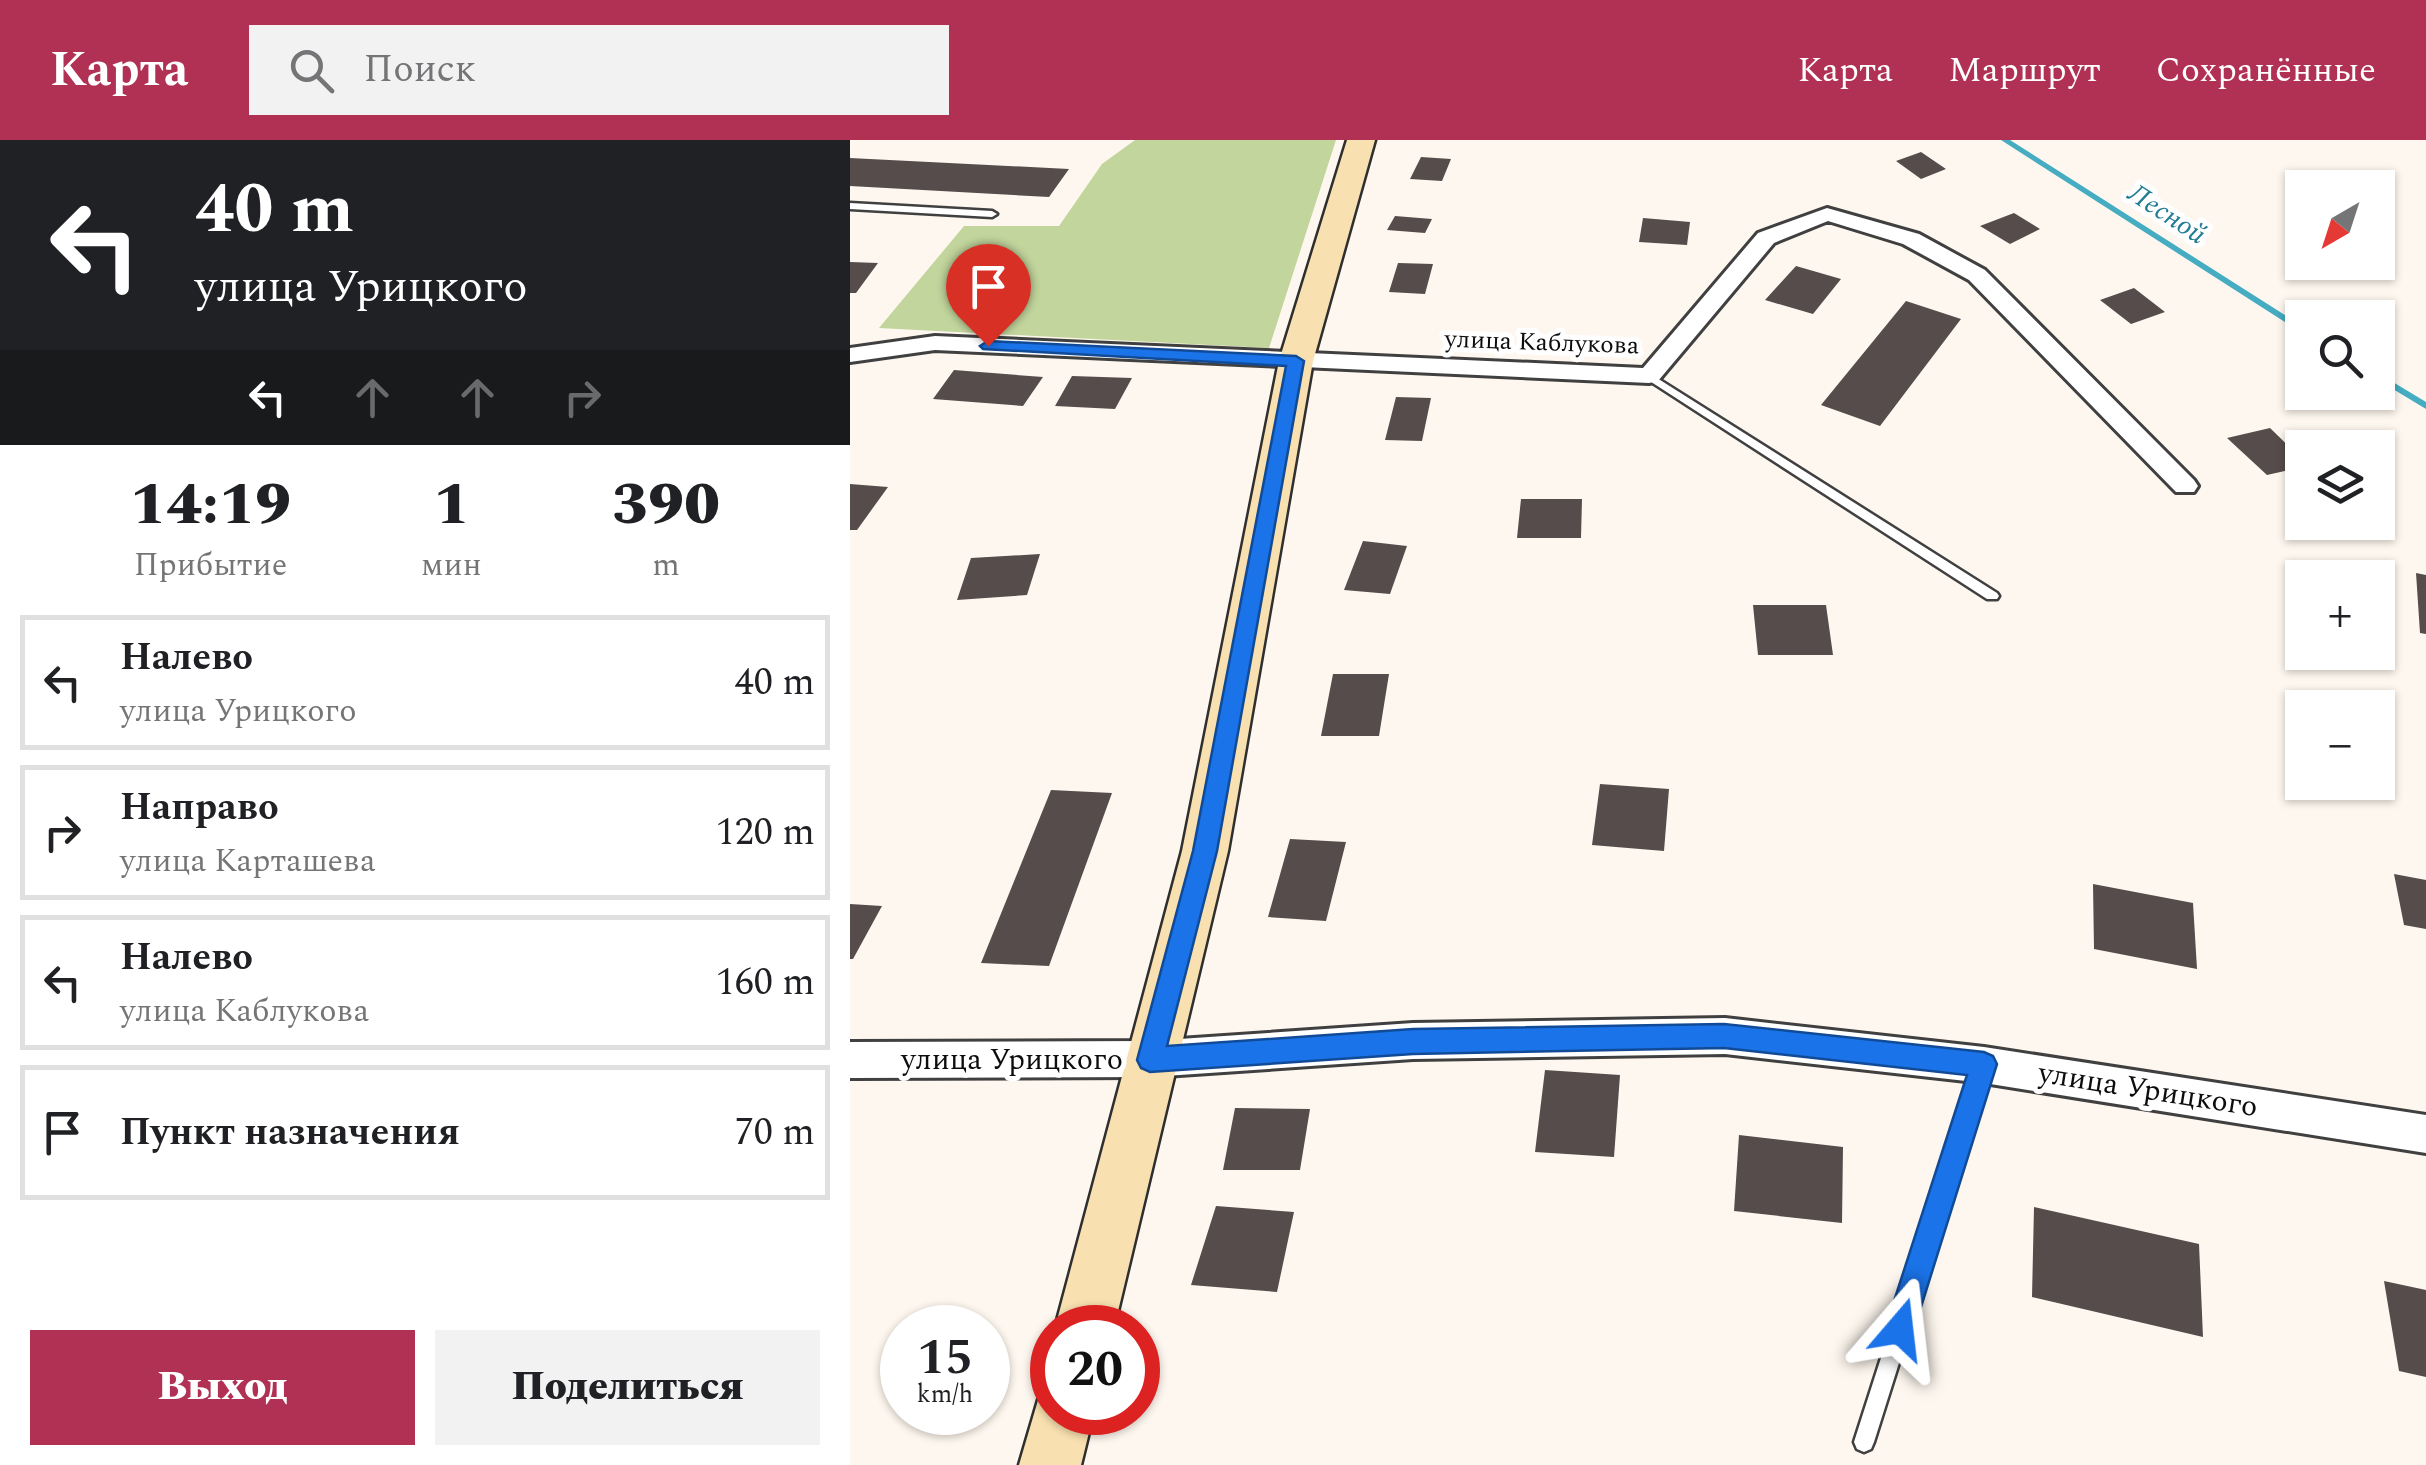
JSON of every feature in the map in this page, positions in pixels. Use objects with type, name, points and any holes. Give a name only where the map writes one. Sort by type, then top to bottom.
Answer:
[{"type":"main road","points":[[1090,1305],[1205,851],[1296,361],[1361,140]]},
{"type":"main road","points":[[1050,1465],[1057,1435]]},
{"type":"street","name":"улица Каблукова","points":[[850,356],[935,343],[1649,376],[1766,238],[1827,214],[1911,240],[1976,274],[2186,486]]},
{"type":"street","name":"улица Урицкого","points":[[850,1060],[1150,1060],[1413,1041],[1724,1036],[1984,1064],[2426,1134]]},
{"type":"lane","points":[[850,206],[992,214]]},
{"type":"lane","points":[[1649,376],[1992,596]]},
{"type":"lane","points":[[1864,1442],[1984,1064]]},
{"type":"green space","points":[[1135,140],[1336,140],[1269,348],[879,328],[964,226],[1059,226],[1102,164]]},
{"type":"building","points":[[1921,152],[1946,169],[1921,179],[1896,161]]},
{"type":"building","points":[[1421,157],[1451,159],[1442,181],[1410,179]]},
{"type":"building","points":[[850,158],[1069,169],[1049,197],[850,186]]},
{"type":"building","points":[[2014,213],[2040,229],[2010,244],[1980,226]]},
{"type":"building","points":[[1395,216],[1432,219],[1425,233],[1387,230]]},
{"type":"building","points":[[1643,218],[1690,222],[1687,245],[1639,242]]},
{"type":"building","points":[[850,262],[878,263],[856,293],[850,293]]},
{"type":"building","points":[[1398,263],[1433,264],[1425,294],[1389,292]]},
{"type":"building","points":[[1796,266],[1841,279],[1813,314],[1765,300]]},
{"type":"building","points":[[2134,288],[2165,312],[2131,324],[2100,300]]},
{"type":"building","points":[[1906,301],[1961,319],[1880,426],[1821,405]]},
{"type":"building","points":[[954,370],[1043,377],[1023,406],[933,399]]},
{"type":"building","points":[[1072,376],[1132,378],[1115,409],[1055,406]]},
{"type":"building","points":[[1396,397],[1431,398],[1422,441],[1385,440]]},
{"type":"building","points":[[2270,428],[2285,443],[2285,471],[2267,475],[2227,438]]},
{"type":"building","points":[[850,484],[888,487],[857,530],[850,530]]},
{"type":"building","points":[[1521,499],[1582,499],[1581,538],[1517,538]]},
{"type":"building","points":[[1363,541],[1407,546],[1390,594],[1344,590]]},
{"type":"building","points":[[1040,554],[1027,595],[957,600],[971,558]]},
{"type":"building","points":[[2416,573],[2426,575],[2426,634],[2420,633]]},
{"type":"building","points":[[1753,605],[1826,605],[1833,655],[1758,655]]},
{"type":"building","points":[[1333,674],[1389,674],[1379,736],[1321,736]]},
{"type":"building","points":[[1600,784],[1669,789],[1664,851],[1592,845]]},
{"type":"building","points":[[1051,790],[1112,793],[1049,966],[981,963]]},
{"type":"building","points":[[1290,839],[1346,842],[1326,921],[1268,917]]},
{"type":"building","points":[[2394,874],[2426,880],[2426,929],[2404,925]]},
{"type":"building","points":[[2093,884],[2193,903],[2197,969],[2094,949]]},
{"type":"building","points":[[850,904],[882,906],[853,959],[850,959]]},
{"type":"building","points":[[1545,1070],[1620,1075],[1614,1157],[1535,1152]]},
{"type":"building","points":[[1235,1108],[1310,1109],[1300,1170],[1223,1170]]},
{"type":"building","points":[[1739,1135],[1843,1147],[1842,1223],[1734,1211]]},
{"type":"building","points":[[1216,1206],[1294,1212],[1277,1292],[1191,1285]]},
{"type":"building","points":[[2034,1207],[2199,1244],[2203,1337],[2032,1297]]},
{"type":"building","points":[[2384,1281],[2426,1290],[2426,1377],[2399,1371]]},
{"type":"waterway","name":"Лесной","points":[[2005,140],[2285,319]]},
{"type":"waterway","name":"Лесной","points":[[2395,387],[2426,406]]},
{"type":"route","points":[[988,346],[1296,361],[1205,851],[1150,1060],[1413,1041],[1724,1036],[1984,1064],[1900,1329]]}]
